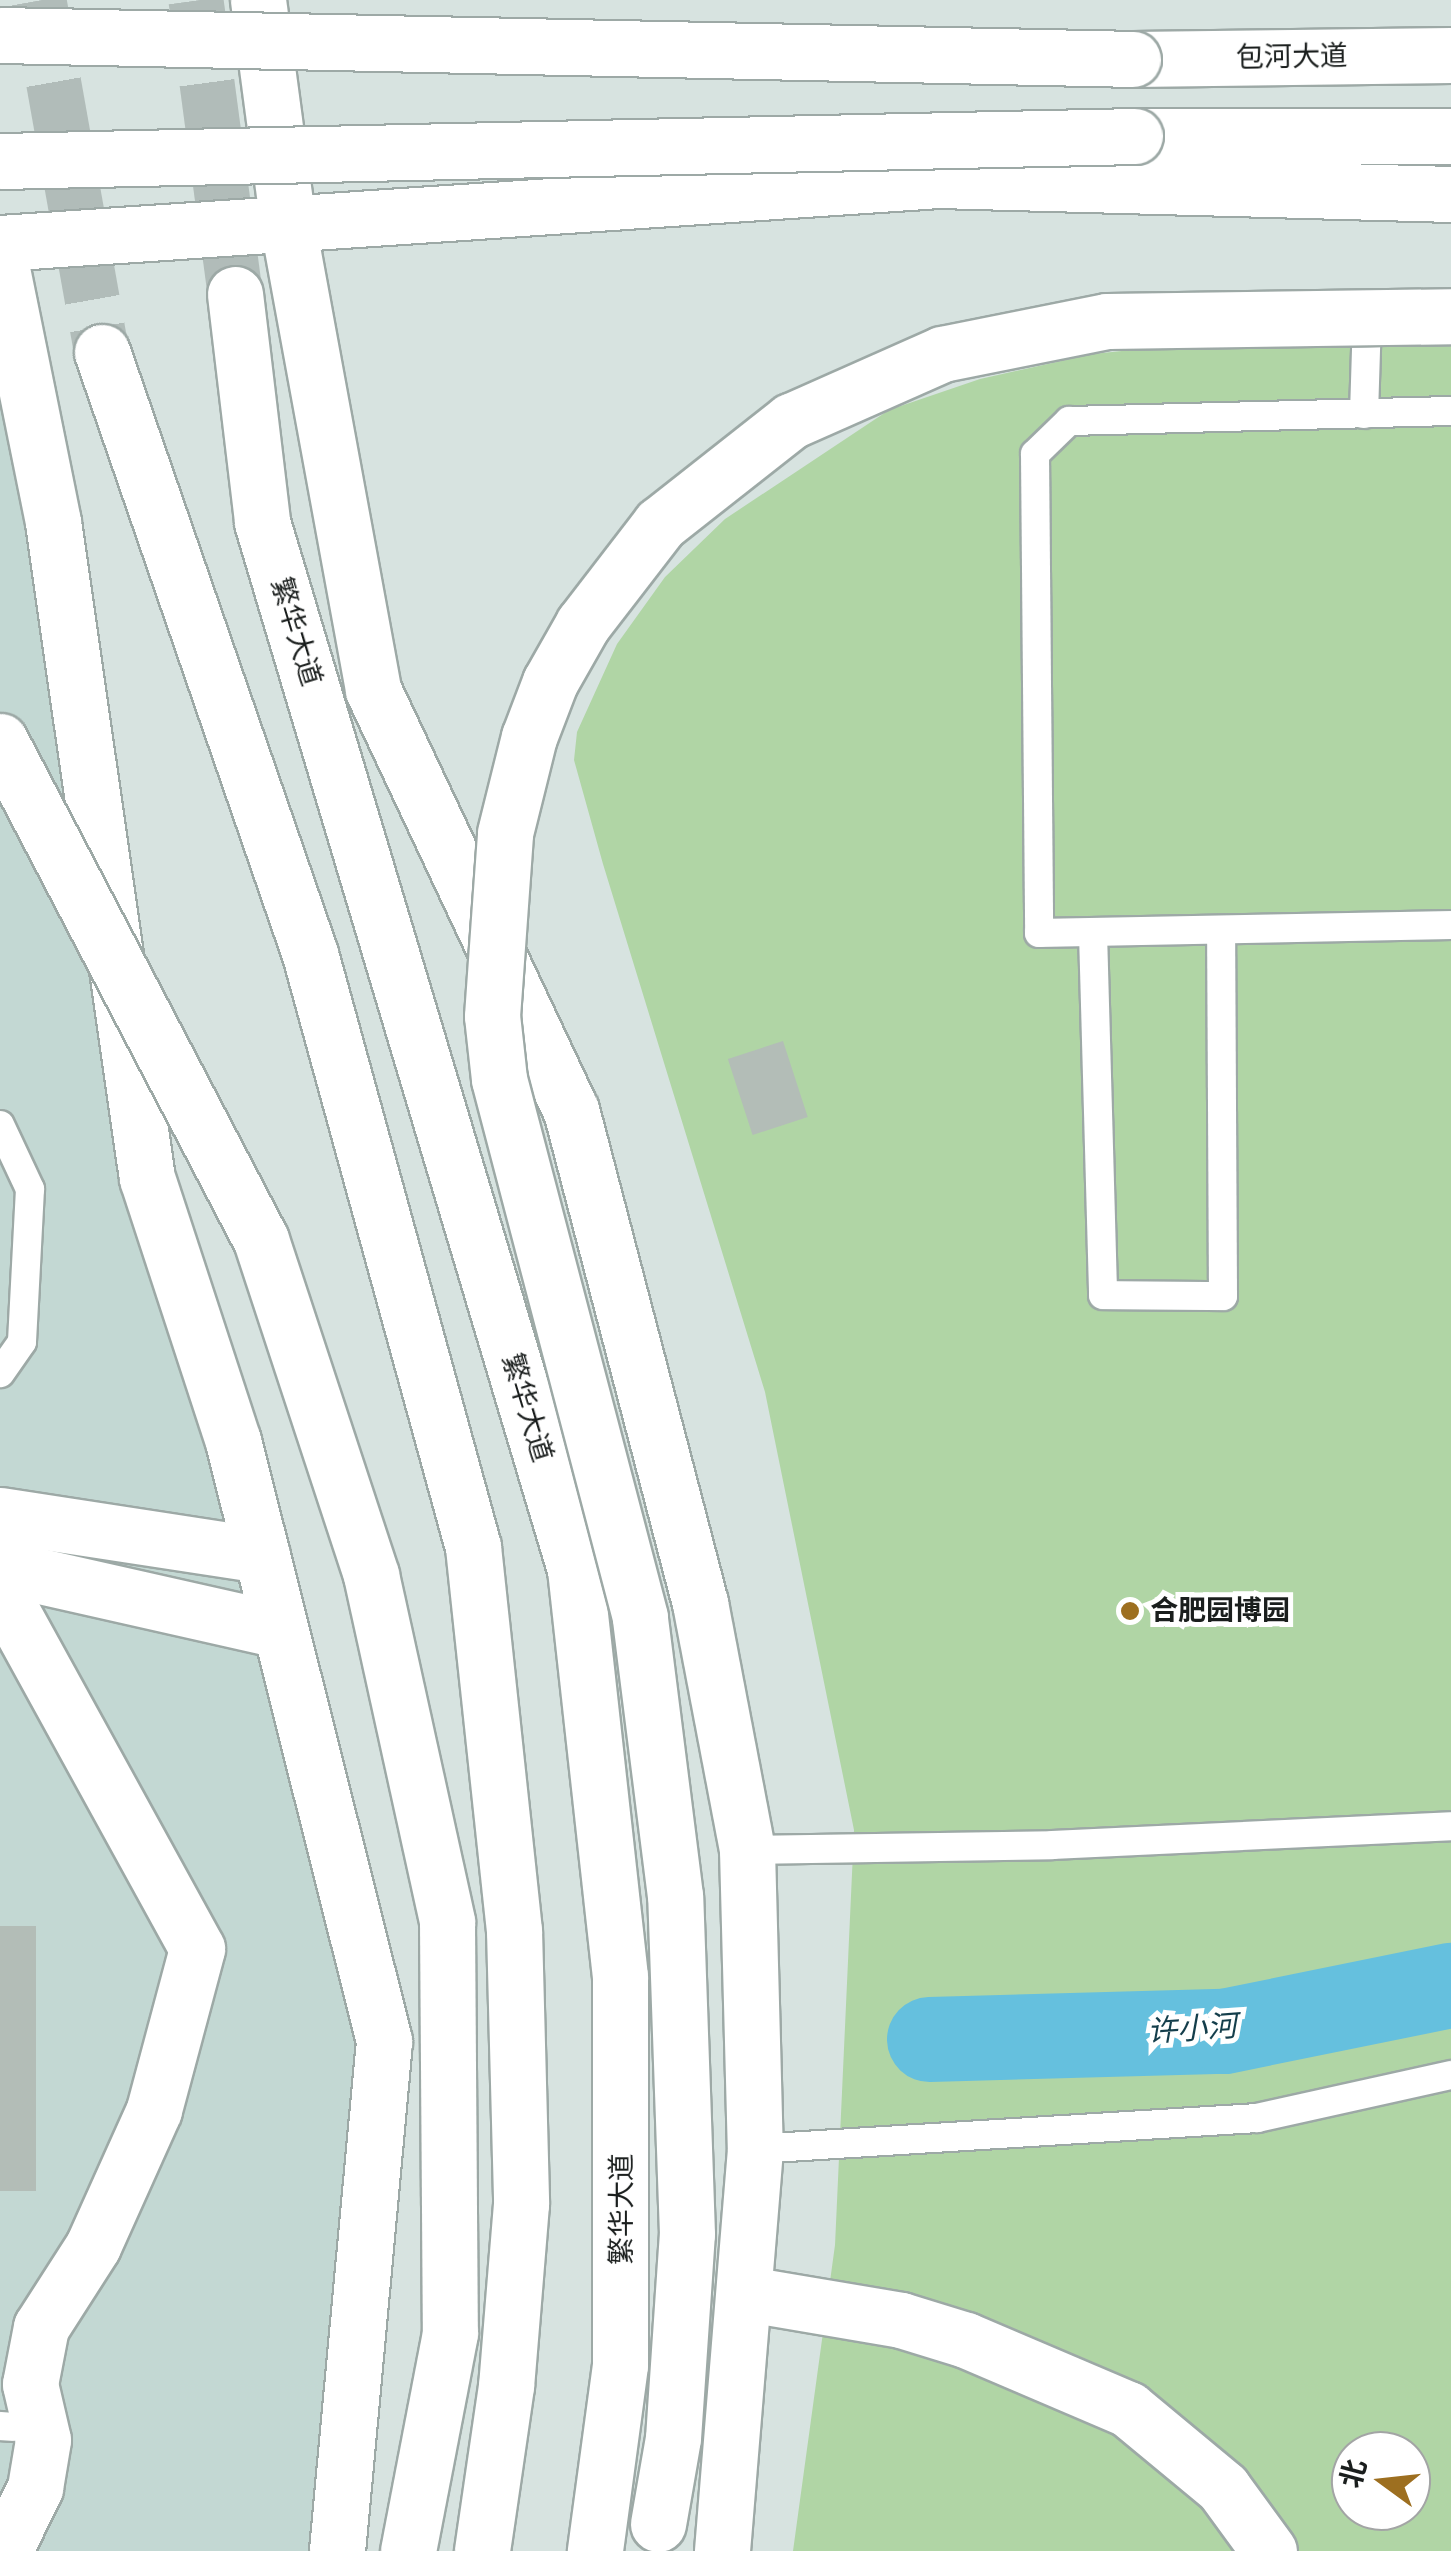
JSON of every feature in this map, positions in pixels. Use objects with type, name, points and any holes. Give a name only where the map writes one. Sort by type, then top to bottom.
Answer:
[{"type":"main road","points":[[258,0],[288,226],[373,690],[571,1110],[700,1603],[747,1850],[755,2149],[748,2294],[722,2551]]},
{"type":"main road","name":"包河大道","points":[[0,35],[1133,59],[1451,55]]},
{"type":"main road","points":[[0,161],[1135,136],[1451,136]]},
{"type":"main road","points":[[0,242],[288,226],[938,180],[1451,194]]},
{"type":"main road","points":[[0,259],[53,522],[147,1178],[233,1442],[384,2041],[337,2551]]},
{"type":"main road","name":"繁华大道","points":[[235,294],[262,522],[575,1569],[620,1976],[620,2365],[595,2551]]},
{"type":"main road","points":[[655,2538],[673,2438],[687,2234],[676,1896],[640,1618],[499,1079],[492,1016],[505,834],[530,736],[550,682],[583,624],[660,524],[791,421],[942,354],[1107,321],[1451,316]]},
{"type":"main road","points":[[102,352],[310,954],[472,1547],[514,1930],[521,2204],[506,2386],[482,2551]]},
{"type":"main road","points":[[0,741],[261,1240],[371,1575],[447,1922],[450,2332],[408,2551]]},
{"type":"main road","points":[[0,1515],[262,1555]]},
{"type":"main road","points":[[0,1567],[280,1630]]},
{"type":"main road","points":[[0,1590],[197,1949],[154,2110],[93,2246],[40,2328],[30,2384],[44,2440],[35,2488],[4,2551]]},
{"type":"main road","points":[[0,1667],[122,1863],[164,1950],[157,2016],[108,2148],[14,2323],[7,2426],[13,2464],[0,2494]]},
{"type":"main road","points":[[748,2294],[917,2325],[1128,2409],[1223,2488],[1269,2551]]},
{"type":"lane","points":[[1364,414],[1367,317]]},
{"type":"lane","points":[[1451,412],[1069,421],[1035,454],[1039,934],[1451,926]]},
{"type":"lane","points":[[1093,933],[1104,1295],[1224,1296],[1221,930]]},
{"type":"lane","points":[[0,1125],[30,1189],[22,1342],[0,1372]]},
{"type":"lane","points":[[747,1850],[1052,1845],[1451,1826]]},
{"type":"lane","points":[[755,2149],[1257,2118],[1451,2075]]},
{"type":"shaded area","points":[[0,259],[147,1178],[384,2041],[337,2551],[0,2551]]},
{"type":"green space","name":"合肥园博园","points":[[1451,337],[1451,2551],[793,2551],[835,2245],[854,1830],[765,1392],[603,864],[574,760],[577,732],[617,644],[665,577],[725,519],[889,410],[980,379],[1093,354],[1217,341]]},
{"type":"building","points":[[783,1041],[808,1117],[753,1135],[728,1059]]},
{"type":"building","points":[[0,1926],[36,1926],[36,2191],[0,2191]]},
{"type":"waterway","name":"许小河","points":[[929,2039],[1224,2031],[1451,1985]]},
{"type":"tunnel","points":[[39,0],[102,352]]},
{"type":"tunnel","points":[[196,0],[235,294]]},
{"type":"place","name":"合肥园博园","points":[[1130,1611]]}]
